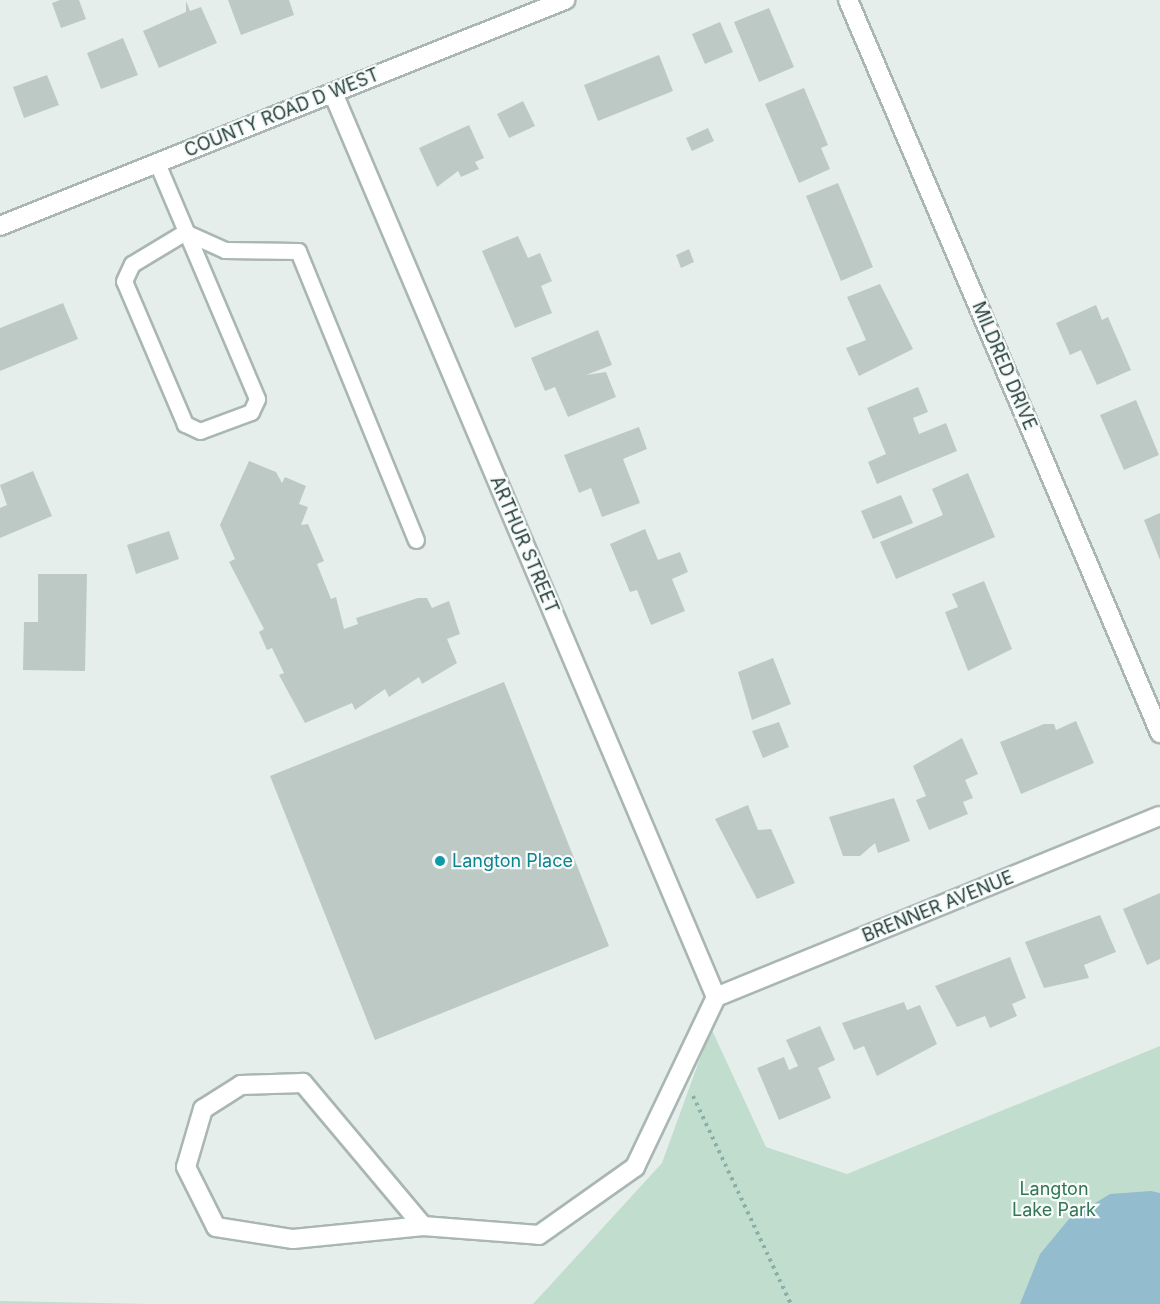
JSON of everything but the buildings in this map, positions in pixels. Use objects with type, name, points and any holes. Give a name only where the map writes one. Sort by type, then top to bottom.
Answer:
[{"type":"street","name":"COUNTY ROAD D WEST","points":[[0,226],[565,0]]},
{"type":"street","name":"MILDRED DRIVE","points":[[848,0],[1160,733]]},
{"type":"street","name":"ARTHUR STREET","points":[[333,93],[716,997]]},
{"type":"street","name":"BRENNER AVENUE","points":[[716,997],[1160,816]]},
{"type":"street","points":[[423,1226],[303,1083],[241,1085],[203,1109],[186,1167],[216,1227],[293,1239],[423,1226],[539,1235],[635,1167],[679,1068],[716,997]]},
{"type":"lane","points":[[157,163],[257,399],[251,412],[200,431],[185,424],[124,281],[132,264],[185,232]]},
{"type":"lane","points":[[185,232],[225,250],[298,251],[416,540]]},
{"type":"path","points":[[679,1068],[790,1304]]},
{"type":"green space","name":"Langton Lake Park","points":[[711,1028],[766,1147],[847,1174],[1160,1046],[1160,1304],[533,1304],[662,1163]]},
{"type":"green space","points":[[0,1301],[149,1304],[0,1304]]},
{"type":"water","points":[[1151,1191],[1160,1193],[1160,1304],[1020,1304],[1040,1254],[1069,1219],[1110,1194]]},
{"type":"place","name":"Langton Place","points":[[440,861]]}]
